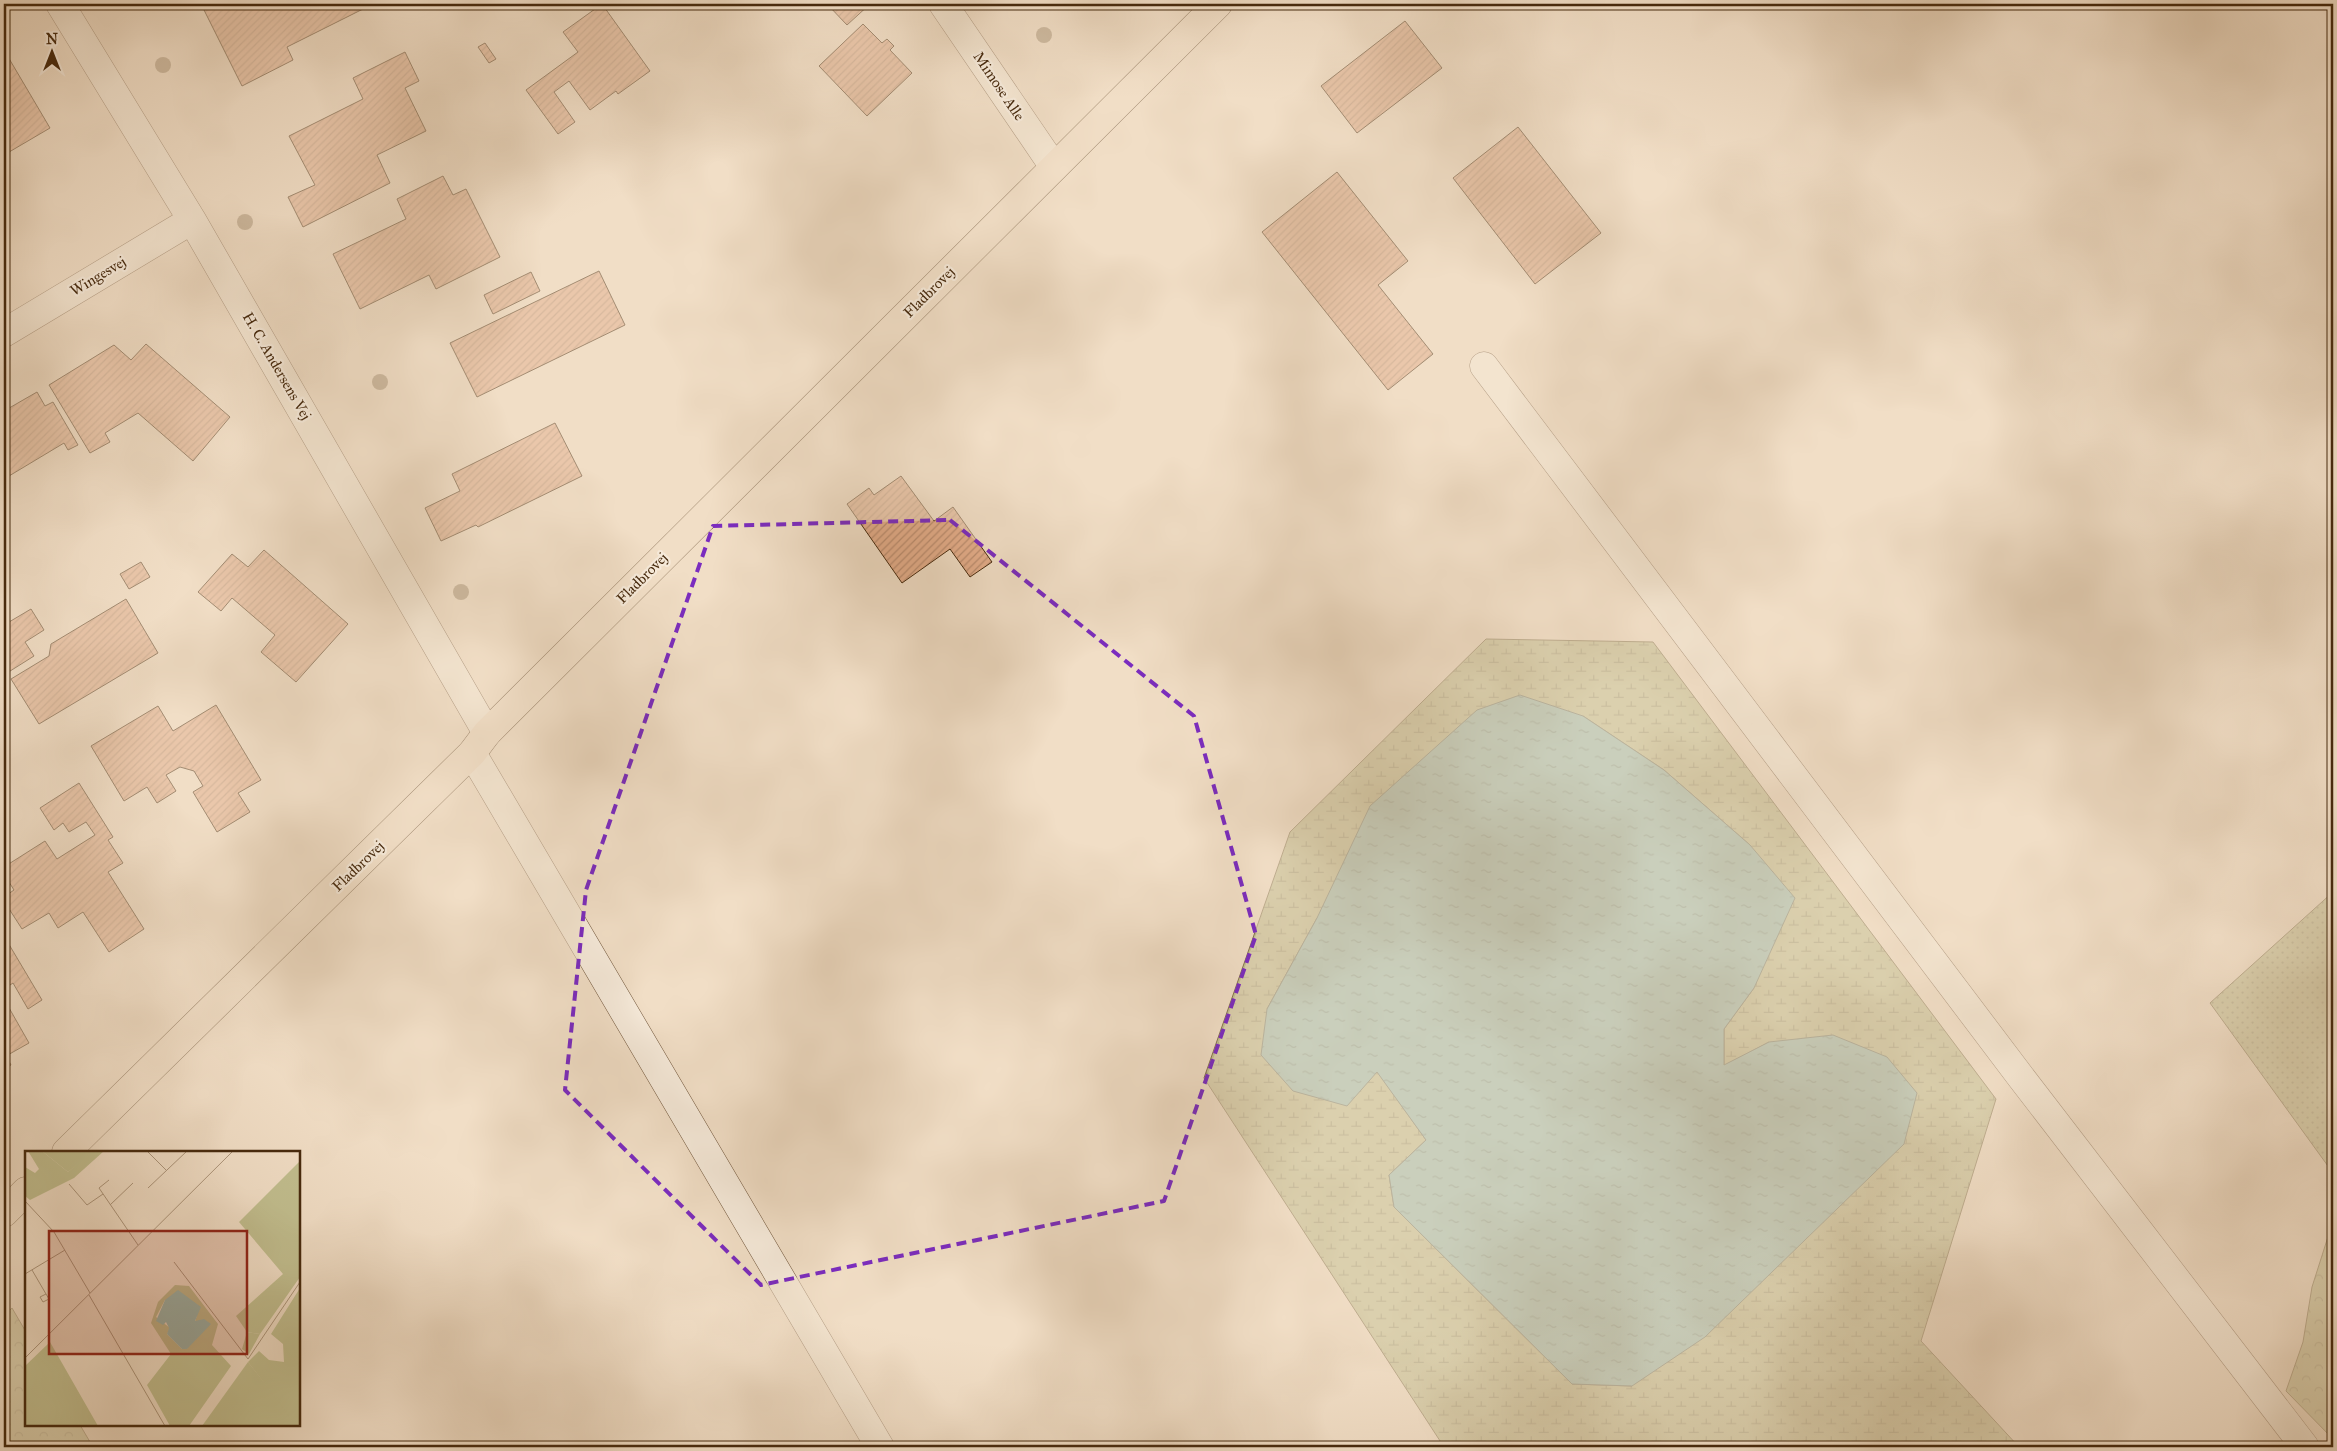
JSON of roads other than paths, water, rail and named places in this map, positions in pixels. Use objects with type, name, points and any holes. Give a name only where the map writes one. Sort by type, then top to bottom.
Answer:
[{"type":"main road","name":"Fladbrovej","points":[[67,1151],[480,743],[1218,4]]},
{"type":"main road","points":[[4,1213],[25,1192]]},
{"type":"street","name":"H. C. Andersens Vej","points":[[60,4],[192,220],[480,743],[880,1447]]},
{"type":"street","name":"Mimose Alle","points":[[943,4],[1054,167]]},
{"type":"street","name":"Wingesvej","points":[[4,333],[192,220]]},
{"type":"street","points":[[1484,366],[2020,1076],[2305,1447]]},
{"type":"water","points":[[1520,695],[1583,716],[1664,770],[1750,845],[1795,898],[1754,988],[1724,1029],[1724,1065],[1769,1042],[1833,1035],[1887,1057],[1917,1093],[1904,1144],[1705,1337],[1632,1386],[1572,1384],[1394,1207],[1389,1175],[1426,1140],[1377,1072],[1347,1106],[1293,1091],[1261,1055],[1267,1009],[1317,918],[1370,806],[1477,710]]}]
